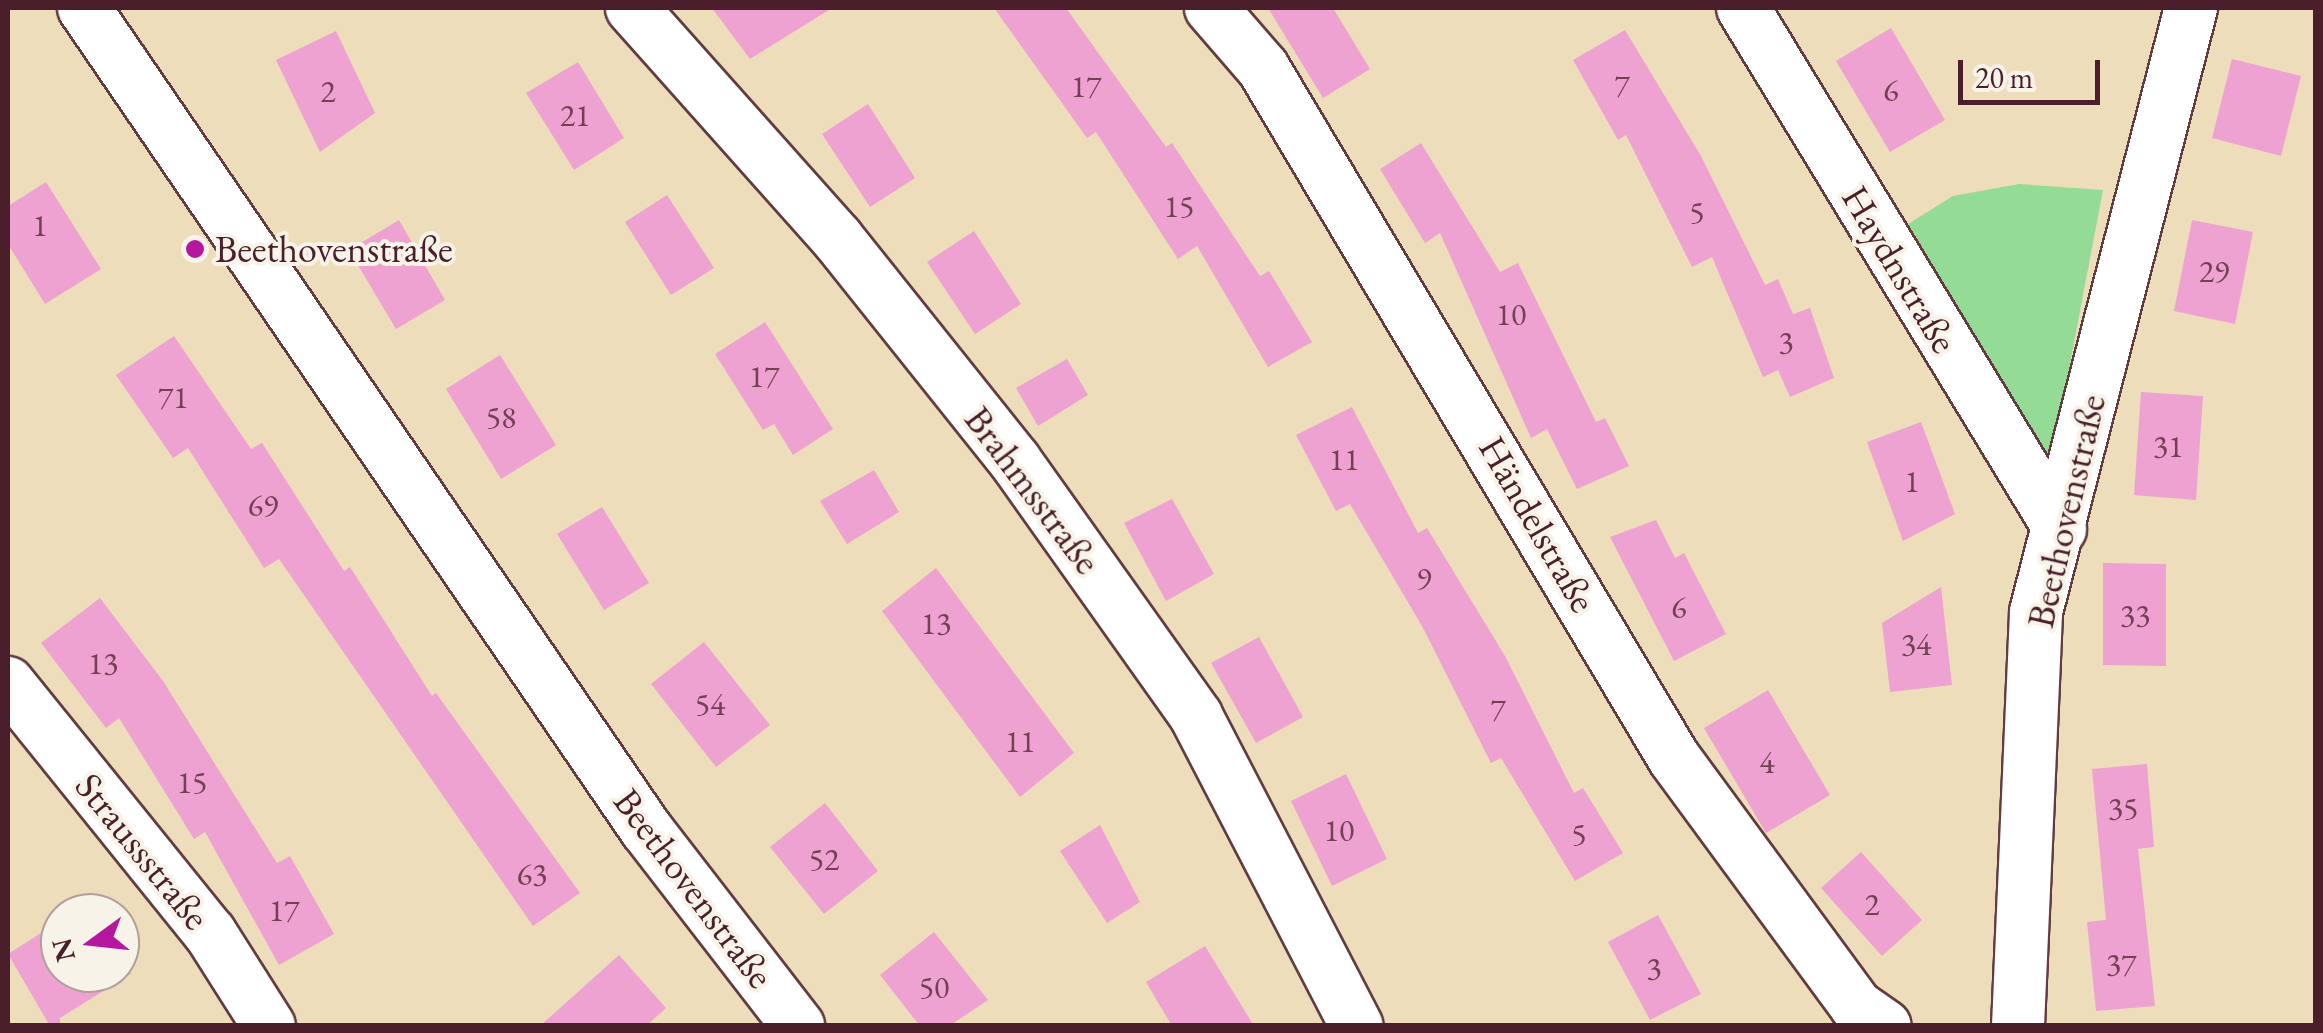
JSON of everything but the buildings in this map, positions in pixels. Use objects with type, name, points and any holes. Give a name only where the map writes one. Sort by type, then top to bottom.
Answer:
[{"type":"street","name":"Beethovenstraße","points":[[84,8],[646,829],[798,1026]]},
{"type":"street","name":"Brahmsstraße","points":[[632,8],[838,238],[1015,462],[1162,668],[1196,716],[1357,1026]]},
{"type":"street","name":"Händelstraße","points":[[1211,8],[1263,68],[1674,758],[1856,1006],[1885,1026]]},
{"type":"street","name":"Haydnstraße","points":[[1743,8],[2060,529]]},
{"type":"street","name":"Beethovenstraße","points":[[2018,1026],[2036,612],[2191,8]]},
{"type":"street","name":"Straussstraße","points":[[8,683],[210,934],[269,1026]]},
{"type":"green space","points":[[2019,184],[2103,190],[2046,490],[1900,229],[1953,196]]},
{"type":"place","name":"Beethovenstraße","points":[[195,249]]}]
